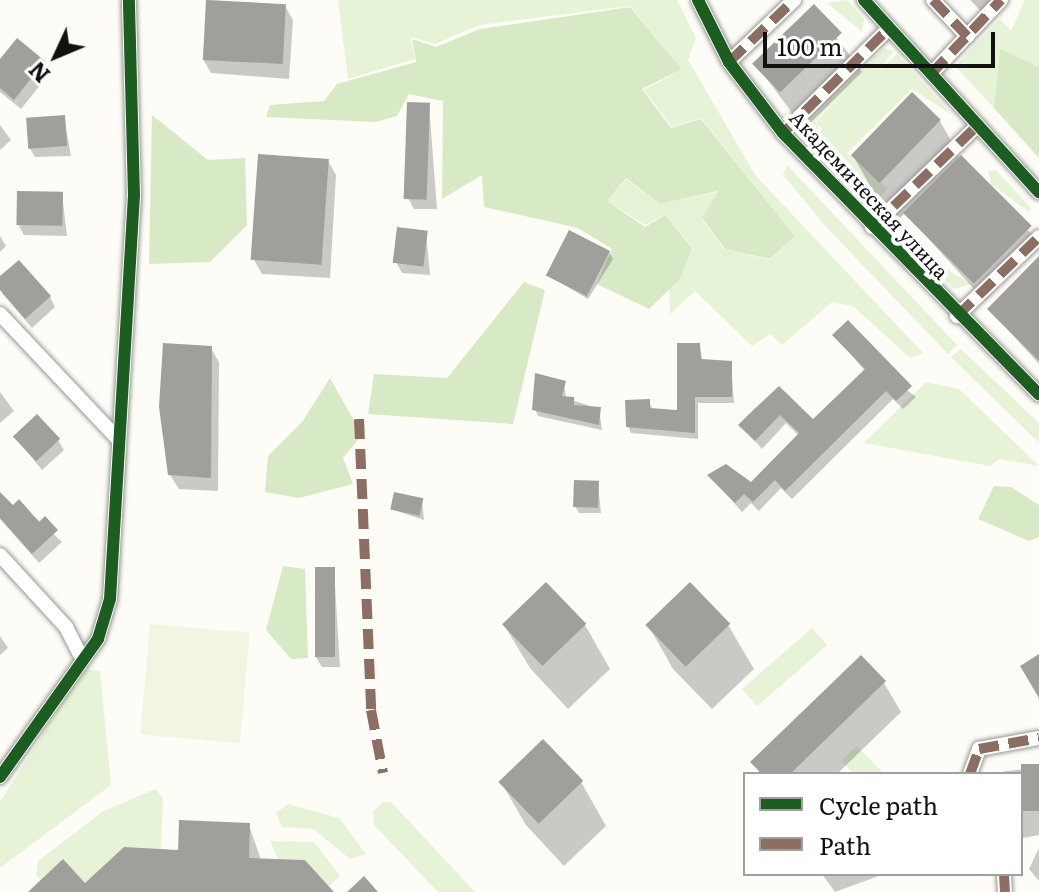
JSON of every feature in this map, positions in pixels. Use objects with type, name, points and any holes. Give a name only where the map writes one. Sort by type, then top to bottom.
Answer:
[{"type":"street","points":[[0,777],[80,655],[98,639],[110,599],[134,196],[129,0]]},
{"type":"street","name":"Академическая улица","points":[[698,0],[729,62],[783,133],[957,316],[1039,394]]},
{"type":"street","points":[[729,62],[794,0]]},
{"type":"street","points":[[864,0],[1039,192]]},
{"type":"street","points":[[933,0],[967,36]]},
{"type":"street","points":[[931,74],[1001,0]]},
{"type":"street","points":[[783,133],[889,28]]},
{"type":"street","points":[[872,227],[978,125]]},
{"type":"street","points":[[957,316],[1039,237]]},
{"type":"street","points":[[0,314],[118,439]]},
{"type":"street","points":[[0,555],[66,627],[80,655]]},
{"type":"street","points":[[971,772],[979,749],[1039,738]]},
{"type":"green space","points":[[338,0],[677,0],[696,38],[688,60],[756,176],[923,353],[910,358],[853,306],[832,302],[782,345],[770,334],[752,346],[695,291],[670,314],[669,290],[693,248],[665,215],[645,225],[607,201],[626,179],[660,204],[717,192],[702,219],[724,249],[770,260],[795,236],[701,118],[672,127],[644,90],[682,69],[630,6],[479,25],[435,44],[410,37],[415,59],[348,79]]},
{"type":"green space","points":[[847,0],[864,19],[862,32],[827,3]]},
{"type":"green space","points":[[1025,0],[1039,0],[1039,67],[1000,50],[994,108],[955,66],[1000,19],[1011,31]]},
{"type":"green space","points":[[630,7],[682,69],[642,89],[671,128],[701,119],[795,236],[770,259],[725,249],[702,218],[718,191],[660,204],[626,178],[607,201],[645,227],[665,215],[692,248],[680,279],[649,309],[597,284],[612,249],[578,228],[484,207],[482,175],[442,199],[443,101],[409,94],[397,116],[375,122],[266,117],[270,105],[324,101],[337,84],[416,62],[412,39],[436,47],[480,29]]},
{"type":"green space","points":[[884,48],[894,51],[877,73],[897,54],[952,115],[912,89],[847,153],[888,189],[878,200],[815,145],[822,128],[816,122],[850,86],[815,121],[819,127],[808,138],[805,133],[809,122]]},
{"type":"green space","points":[[1000,49],[1039,67],[1039,158],[994,108]]},
{"type":"green space","points":[[152,115],[208,160],[245,158],[247,225],[210,262],[149,264]]},
{"type":"green space","points":[[787,165],[957,345],[948,354],[827,228],[783,175]]},
{"type":"green space","points":[[996,170],[1031,208],[1029,212],[991,184],[988,171]]},
{"type":"green space","points":[[927,248],[951,272],[972,284],[954,289],[917,252]]},
{"type":"green space","points":[[524,282],[545,290],[513,424],[368,414],[374,374],[447,378]]},
{"type":"green space","points":[[961,349],[1039,423],[1039,443],[951,357]]},
{"type":"green space","points":[[330,378],[362,435],[343,458],[353,484],[299,498],[265,492],[268,456],[302,422]]},
{"type":"green space","points":[[926,382],[959,389],[1039,466],[999,459],[990,466],[864,443]]},
{"type":"green space","points":[[994,486],[1011,487],[1039,505],[1039,537],[1029,541],[978,519]]},
{"type":"green space","points":[[283,566],[305,569],[308,658],[291,659],[266,630]]},
{"type":"green space","points":[[150,624],[250,633],[240,743],[140,735]]},
{"type":"green space","points":[[812,628],[827,645],[757,706],[742,689]]},
{"type":"green space","points":[[84,669],[100,671],[111,785],[0,868],[0,802]]},
{"type":"green space","points":[[857,746],[882,772],[852,772],[841,761]]},
{"type":"green space","points":[[155,789],[163,797],[161,849],[123,848],[93,892],[63,860],[41,880],[36,875],[38,861],[102,812]]},
{"type":"green space","points":[[383,802],[391,802],[475,892],[438,892],[374,825],[373,812]]},
{"type":"green space","points":[[288,804],[339,818],[366,854],[350,859],[313,829],[282,827],[276,813]]},
{"type":"green space","points":[[270,841],[314,842],[340,876],[329,886],[305,860],[278,859]]},
{"type":"building","points":[[206,0],[286,4],[283,64],[203,60]]},
{"type":"building","points":[[814,4],[842,33],[780,93],[752,64]]},
{"type":"building","points":[[17,38],[45,61],[14,100],[0,88],[0,59]]},
{"type":"building","points":[[912,92],[941,120],[880,183],[851,155]]},
{"type":"building","points":[[407,102],[430,103],[427,200],[404,199]]},
{"type":"building","points":[[65,115],[67,146],[28,149],[26,118]]},
{"type":"building","points":[[258,154],[329,159],[321,265],[251,260]]},
{"type":"building","points":[[961,155],[1032,226],[974,284],[903,213]]},
{"type":"building","points":[[17,191],[63,192],[62,226],[16,225]]},
{"type":"building","points":[[397,227],[428,231],[423,267],[393,263]]},
{"type":"building","points":[[569,230],[610,251],[587,296],[546,275]]},
{"type":"building","points":[[1039,256],[1039,361],[987,309]]},
{"type":"building","points":[[19,260],[51,296],[25,319],[0,290],[0,276]]},
{"type":"building","points":[[848,320],[912,386],[896,401],[886,391],[785,491],[775,480],[753,502],[744,494],[735,503],[707,475],[726,464],[751,482],[799,433],[780,415],[755,441],[738,425],[779,386],[813,419],[865,369],[832,335]]},
{"type":"building","points":[[163,343],[212,346],[211,478],[168,475],[159,407]]},
{"type":"building","points":[[677,343],[700,343],[701,359],[732,361],[732,397],[695,397],[695,433],[626,427],[625,400],[650,399],[650,408],[677,410]]},
{"type":"building","points":[[535,373],[566,381],[562,396],[574,397],[574,405],[601,407],[599,425],[532,410]]},
{"type":"building","points":[[37,414],[60,439],[36,461],[13,437]]},
{"type":"building","points":[[574,480],[599,481],[598,508],[573,507]]},
{"type":"building","points":[[0,492],[13,505],[19,499],[39,522],[45,516],[58,530],[32,554],[0,518]]},
{"type":"building","points":[[394,492],[423,498],[420,516],[390,510]]},
{"type":"building","points":[[315,567],[335,567],[335,657],[315,657]]},
{"type":"building","points":[[546,582],[586,624],[542,666],[502,624]]},
{"type":"building","points":[[690,582],[730,624],[686,667],[645,625]]},
{"type":"building","points":[[1039,654],[1039,698],[1020,666]]},
{"type":"building","points":[[861,655],[886,681],[792,772],[760,772],[750,762]]},
{"type":"building","points":[[543,739],[583,781],[539,824],[498,782]]},
{"type":"building","points":[[1021,764],[1039,764],[1039,811],[1023,811]]},
{"type":"building","points":[[179,820],[250,823],[249,858],[305,860],[334,892],[28,892],[63,859],[85,883],[124,847],[178,850]]},
{"type":"building","points":[[364,876],[378,892],[347,892]]},
{"type":"marked path","points":[[729,62],[794,0]]},
{"type":"marked path","points":[[933,0],[967,36]]},
{"type":"marked path","points":[[931,74],[1001,0]]},
{"type":"marked path","points":[[783,133],[889,28]]},
{"type":"marked path","points":[[872,227],[978,125]]},
{"type":"marked path","points":[[957,316],[1039,237]]},
{"type":"marked path","points":[[359,419],[371,710],[383,773]]},
{"type":"marked path","points":[[971,772],[979,749],[1039,738]]},
{"type":"marked path","points":[[1004,876],[1005,892]]},
{"type":"cycle path","points":[[0,777],[98,639],[110,599],[134,196],[129,0]]},
{"type":"cycle path","points":[[698,0],[729,62],[783,133],[1039,394]]},
{"type":"cycle path","points":[[864,0],[1039,192]]}]
